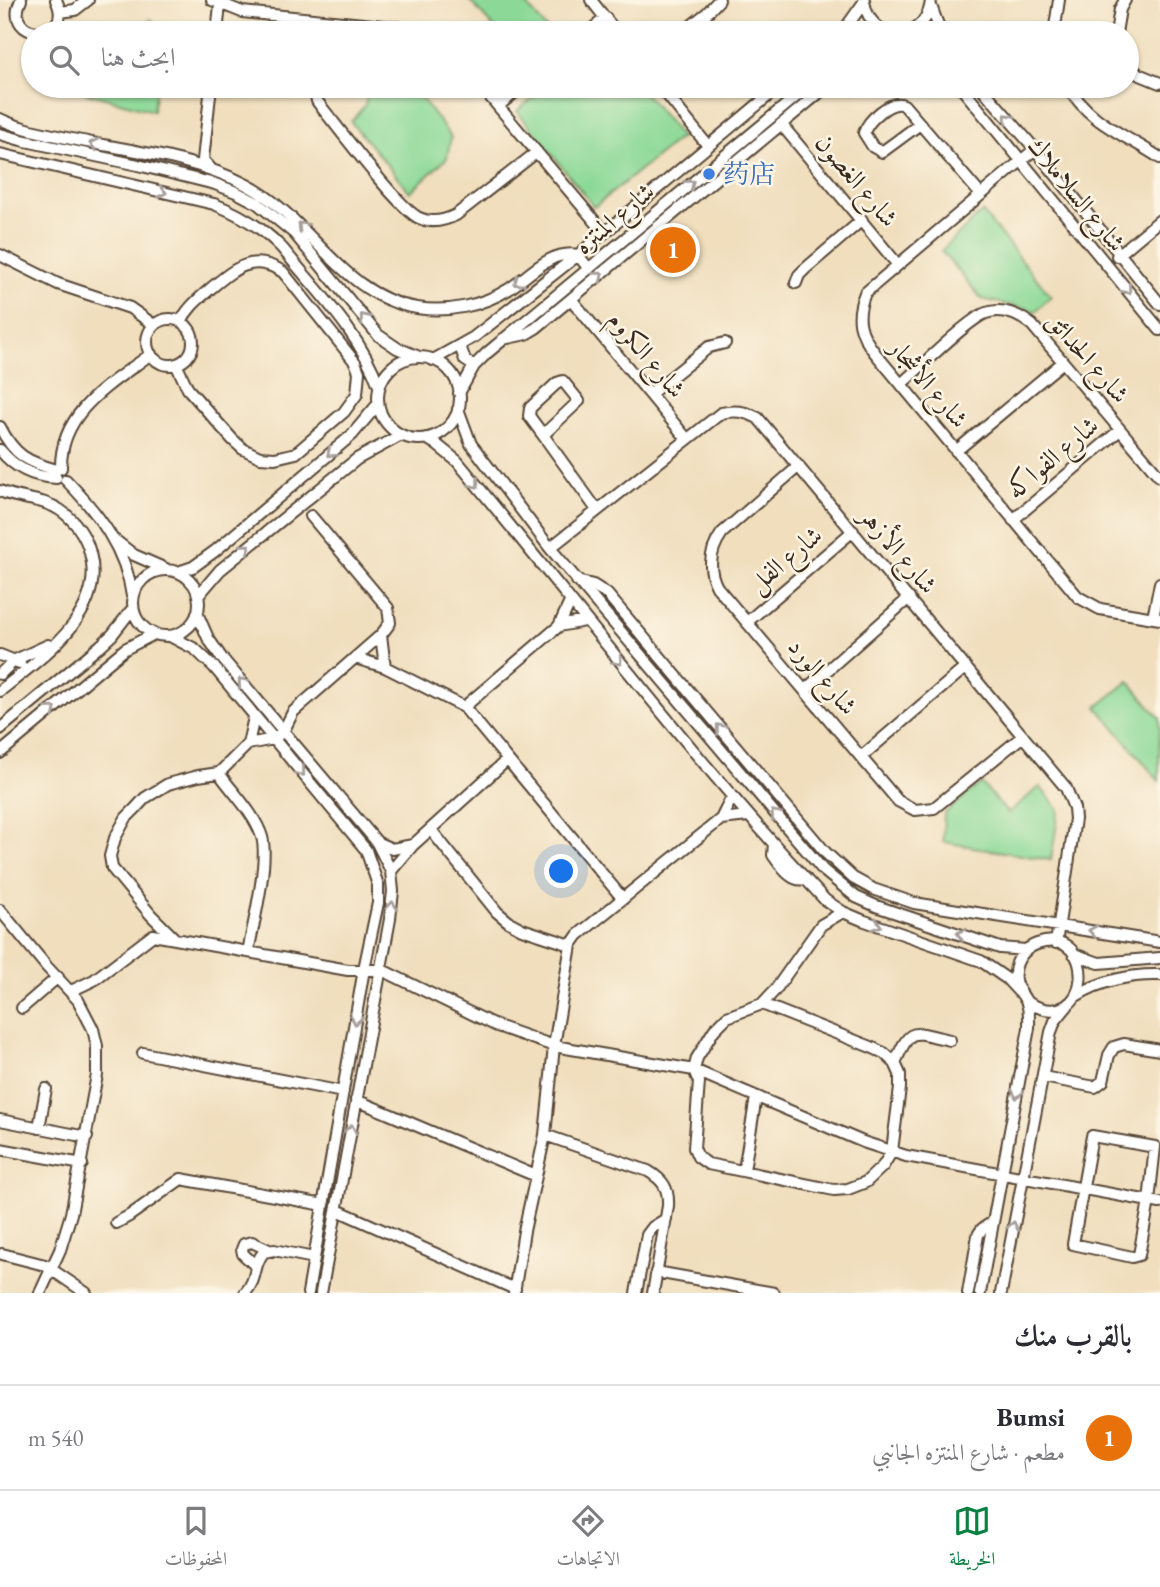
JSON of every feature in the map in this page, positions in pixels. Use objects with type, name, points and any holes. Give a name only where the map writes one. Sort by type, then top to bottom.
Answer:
[{"type":"street","points":[[21,0],[18,9],[21,22]]},
{"type":"street","points":[[56,0],[60,12],[57,21]]},
{"type":"street","points":[[60,12],[73,11],[88,0]]},
{"type":"street","points":[[591,0],[608,21]]},
{"type":"street","points":[[697,21],[719,0]]},
{"type":"street","points":[[1056,21],[1059,0]]},
{"type":"street","points":[[1117,21],[1125,0]]},
{"type":"street","points":[[850,21],[864,1]]},
{"type":"street","points":[[864,1],[866,13],[871,21]]},
{"type":"street","points":[[217,21],[216,2],[242,12],[320,21]]},
{"type":"street","points":[[922,21],[931,3]]},
{"type":"street","points":[[931,3],[937,21]]},
{"type":"street","points":[[602,21],[606,18]]},
{"type":"street","points":[[1139,74],[1160,83]]},
{"type":"street","points":[[210,98],[202,160],[213,172],[215,184]]},
{"type":"street","points":[[316,98],[399,201],[418,218],[443,221],[456,215],[537,152]]},
{"type":"street","points":[[491,98],[604,232]]},
{"type":"street","points":[[498,106],[508,98]]},
{"type":"street","points":[[670,98],[708,146]]},
{"type":"street","name":"شارع المنتزه","points":[[433,360],[460,346],[578,255],[765,98]]},
{"type":"street","name":"شارع المنتزه","points":[[459,393],[474,366],[503,339],[793,98]]},
{"type":"street","points":[[503,339],[526,334],[571,299],[811,98]]},
{"type":"street","name":"شارع السلاملاك","points":[[970,98],[1160,330]]},
{"type":"street","name":"شارع السلاملاك","points":[[990,98],[1160,304]]},
{"type":"street","points":[[1077,98],[1094,118],[1160,158]]},
{"type":"street","points":[[920,124],[882,152],[873,147],[864,133],[868,125],[896,103],[904,105],[981,195]]},
{"type":"street","points":[[740,117],[752,132]]},
{"type":"street","points":[[0,120],[30,130],[191,164],[233,178],[267,196],[293,217],[378,335],[397,348],[433,360],[450,373],[459,393],[458,409],[454,418],[443,431],[426,438],[401,435],[386,422],[378,404],[379,386],[372,367],[350,332],[282,248],[244,217],[214,204],[0,154]]},
{"type":"street","name":"شارع الغصون","points":[[781,124],[898,265]]},
{"type":"street","points":[[0,134],[215,184],[236,192],[257,203],[379,296],[397,303],[452,309],[488,300],[559,255],[578,255],[589,268]]},
{"type":"street","name":"شارع الأشجار","points":[[1035,149],[865,293],[858,320],[866,343],[1079,597],[1100,609],[1156,619]]},
{"type":"street","points":[[83,174],[88,153]]},
{"type":"street","points":[[182,176],[191,164],[202,160]]},
{"type":"street","points":[[120,182],[121,169],[125,162]]},
{"type":"street","points":[[796,283],[805,269],[862,220]]},
{"type":"street","points":[[1106,265],[1160,220]]},
{"type":"street","points":[[0,255],[58,284],[130,308],[154,325]]},
{"type":"street","points":[[176,364],[188,389],[233,440],[252,454],[268,458],[296,453],[352,404],[359,383],[355,362],[283,272],[269,265],[251,263],[234,270],[191,306],[181,322]]},
{"type":"street","name":"شارع الكروم","points":[[571,299],[687,439]]},
{"type":"street","name":"شارع الحدائق","points":[[901,384],[977,318],[995,311],[1014,313],[1023,317],[1160,477]]},
{"type":"street","points":[[164,320],[181,322],[190,331],[193,344],[188,357],[176,364],[162,363],[151,354],[148,336],[154,325],[164,320]]},
{"type":"street","points":[[650,394],[709,347],[724,343]]},
{"type":"street","points":[[460,346],[462,356],[474,366]]},
{"type":"street","points":[[60,474],[64,440],[80,411],[151,354]]},
{"type":"street","points":[[379,386],[390,368],[408,358],[419,357]]},
{"type":"street","points":[[956,451],[1063,362]]},
{"type":"street","points":[[543,435],[579,403],[579,398],[563,381],[557,383],[530,408],[529,416],[597,510]]},
{"type":"street","points":[[0,729],[118,628],[132,605],[140,582],[148,575],[158,571],[193,567],[215,551],[352,435],[378,404]]},
{"type":"street","points":[[458,409],[469,441],[577,581],[838,885],[876,906],[1000,948],[1027,950]]},
{"type":"street","name":"شارع الأزهر","points":[[551,548],[721,413],[733,410],[758,418],[1066,788],[1074,808],[1075,819],[1056,943]]},
{"type":"street","points":[[0,427],[16,452],[60,474],[84,498],[114,539],[134,555],[187,578],[198,596],[197,613],[187,629],[170,636]]},
{"type":"street","name":"شارع الفواكه","points":[[1013,520],[1120,430]]},
{"type":"street","points":[[198,596],[220,570],[357,459],[401,435]]},
{"type":"street","points":[[426,438],[457,461],[732,797],[825,900],[844,912],[981,961],[1007,979],[1027,1002],[1037,1008],[1059,1008],[1084,991],[1110,981],[1160,975]]},
{"type":"street","points":[[0,450],[30,474],[41,478],[60,474]]},
{"type":"street","name":"شارع الورد","points":[[799,466],[722,533],[712,552],[710,562],[714,580],[747,622],[898,801],[915,810],[925,810],[942,803],[1023,736]]},
{"type":"street","points":[[0,491],[23,499],[44,502],[62,512],[77,526],[88,543],[93,563],[93,584],[88,604],[77,621],[24,672],[2,686]]},
{"type":"street","points":[[248,744],[274,739],[284,730],[293,712],[381,635],[390,623],[388,608],[311,516]]},
{"type":"street","name":"شارع الفل","points":[[747,622],[853,531]]},
{"type":"street","points":[[114,539],[130,581],[132,605],[140,624],[154,634],[170,636],[184,642],[206,658],[366,850],[378,885],[378,903],[364,969],[308,1293]]},
{"type":"street","points":[[577,581],[593,585],[607,594],[825,853],[853,878],[873,889],[915,903],[1160,942]]},
{"type":"street","points":[[1156,619],[1160,583]]},
{"type":"street","points":[[805,690],[909,598]]},
{"type":"street","points":[[464,707],[559,626],[570,602]]},
{"type":"street","points":[[197,613],[215,648],[376,841],[391,871],[393,891],[382,970],[321,1293]]},
{"type":"street","points":[[559,626],[586,621]]},
{"type":"street","points":[[0,753],[125,649],[154,634]]},
{"type":"street","points":[[0,674],[15,660],[62,635]]},
{"type":"street","points":[[381,635],[385,667]]},
{"type":"street","points":[[0,655],[15,660],[22,665],[24,672]]},
{"type":"street","points":[[355,658],[385,667],[464,707],[623,899]]},
{"type":"street","points":[[861,757],[966,667]]},
{"type":"street","points":[[647,695],[663,682]]},
{"type":"street","points":[[265,708],[293,712]]},
{"type":"street","points":[[174,938],[113,869],[110,856],[115,838],[126,818],[145,798],[168,784],[219,773],[248,744],[254,717]]},
{"type":"street","points":[[391,871],[413,845],[507,760]]},
{"type":"street","points":[[219,773],[255,822],[263,845],[259,893],[248,952]]},
{"type":"street","points":[[337,1210],[514,1291],[545,1135],[554,1046],[571,945],[578,935],[721,818],[732,797]]},
{"type":"street","points":[[721,818],[748,816]]},
{"type":"street","points":[[431,830],[497,912],[509,922],[571,945]]},
{"type":"street","points":[[376,841],[392,849],[413,845]]},
{"type":"street","points":[[366,850],[376,841]]},
{"type":"street","points":[[821,925],[825,900]]},
{"type":"street","points":[[0,905],[58,978]]},
{"type":"street","points":[[0,910],[75,996],[93,1029],[98,1062],[82,1164],[66,1232],[40,1293]]},
{"type":"street","points":[[762,1004],[871,1047],[884,1053],[895,1063],[900,1074],[900,1088],[892,1151],[875,1174],[858,1186],[834,1190],[708,1164],[694,1148],[699,1082],[694,1070],[704,1045],[721,1023],[737,1011],[762,1004],[776,989],[821,925],[844,912]]},
{"type":"street","points":[[151,915],[153,934]]},
{"type":"street","points":[[75,996],[153,934],[348,970],[382,970],[497,1026],[554,1046],[694,1070],[863,1142],[892,1151],[924,1160],[1155,1202]]},
{"type":"street","points":[[1018,992],[1015,984],[1016,965],[1027,950],[1040,943],[1056,943],[1074,954],[1099,963],[1160,958]]},
{"type":"street","points":[[1001,1293],[1055,1021],[1080,988],[1080,964],[1074,954]]},
{"type":"street","points":[[348,970],[363,981],[378,984],[398,979]]},
{"type":"street","points":[[22,1008],[58,978]]},
{"type":"street","points":[[776,989],[782,1012]]},
{"type":"street","points":[[983,1291],[993,1222],[1026,1051],[1029,1028],[1027,1002]]},
{"type":"street","points":[[895,1063],[910,1034],[950,1040]]},
{"type":"street","points":[[1043,1077],[1095,1087],[1104,1081],[1114,1047],[1124,1044],[1160,1050]]},
{"type":"street","points":[[1026,1051],[1048,1053]]},
{"type":"street","points":[[143,1054],[343,1092]]},
{"type":"street","points":[[36,1127],[43,1088]]},
{"type":"street","points":[[744,1170],[756,1097]]},
{"type":"street","points":[[356,1100],[536,1176]]},
{"type":"street","points":[[0,1120],[87,1137]]},
{"type":"street","points":[[545,1135],[648,1171],[659,1178],[668,1195],[653,1293]]},
{"type":"street","points":[[1092,1136],[1152,1145],[1156,1150],[1155,1202],[1139,1255],[1076,1246],[1072,1241],[1092,1136]]},
{"type":"street","points":[[0,1149],[82,1164]]},
{"type":"street","points":[[334,1152],[346,1156]]},
{"type":"street","points":[[116,1223],[181,1179],[324,1205]]},
{"type":"street","points":[[636,1293],[647,1235],[653,1227],[666,1219]]},
{"type":"street","points":[[968,1293],[978,1235],[982,1228],[993,1222]]},
{"type":"street","points":[[256,1266],[243,1254],[244,1244],[252,1242],[269,1250],[314,1258]]},
{"type":"street","points":[[245,1293],[253,1284],[261,1255],[269,1250]]},
{"type":"street","points":[[2,1254],[52,1268],[86,1293]]},
{"type":"street","points":[[656,1272],[774,1293]]},
{"type":"green space","points":[[469,0],[523,0],[540,21],[488,21]]},
{"type":"green space","points":[[105,98],[155,98],[153,111]]},
{"type":"green space","points":[[367,98],[421,98],[451,137],[447,158],[410,192],[351,122],[365,105]]},
{"type":"green space","points":[[534,98],[649,98],[681,137],[594,207],[517,111]]},
{"type":"green space","points":[[982,212],[1051,296],[1036,311],[982,299],[941,251]]},
{"type":"green space","points":[[1129,681],[1160,718],[1159,781],[1097,707]]},
{"type":"green space","points":[[981,783],[1008,813],[1040,787],[1059,810],[1051,860],[943,842],[944,814]]},
{"type":"place","name":"药店","points":[[709,174]]},
{"type":"place","name":"Bumsi","points":[[673,250]]}]
